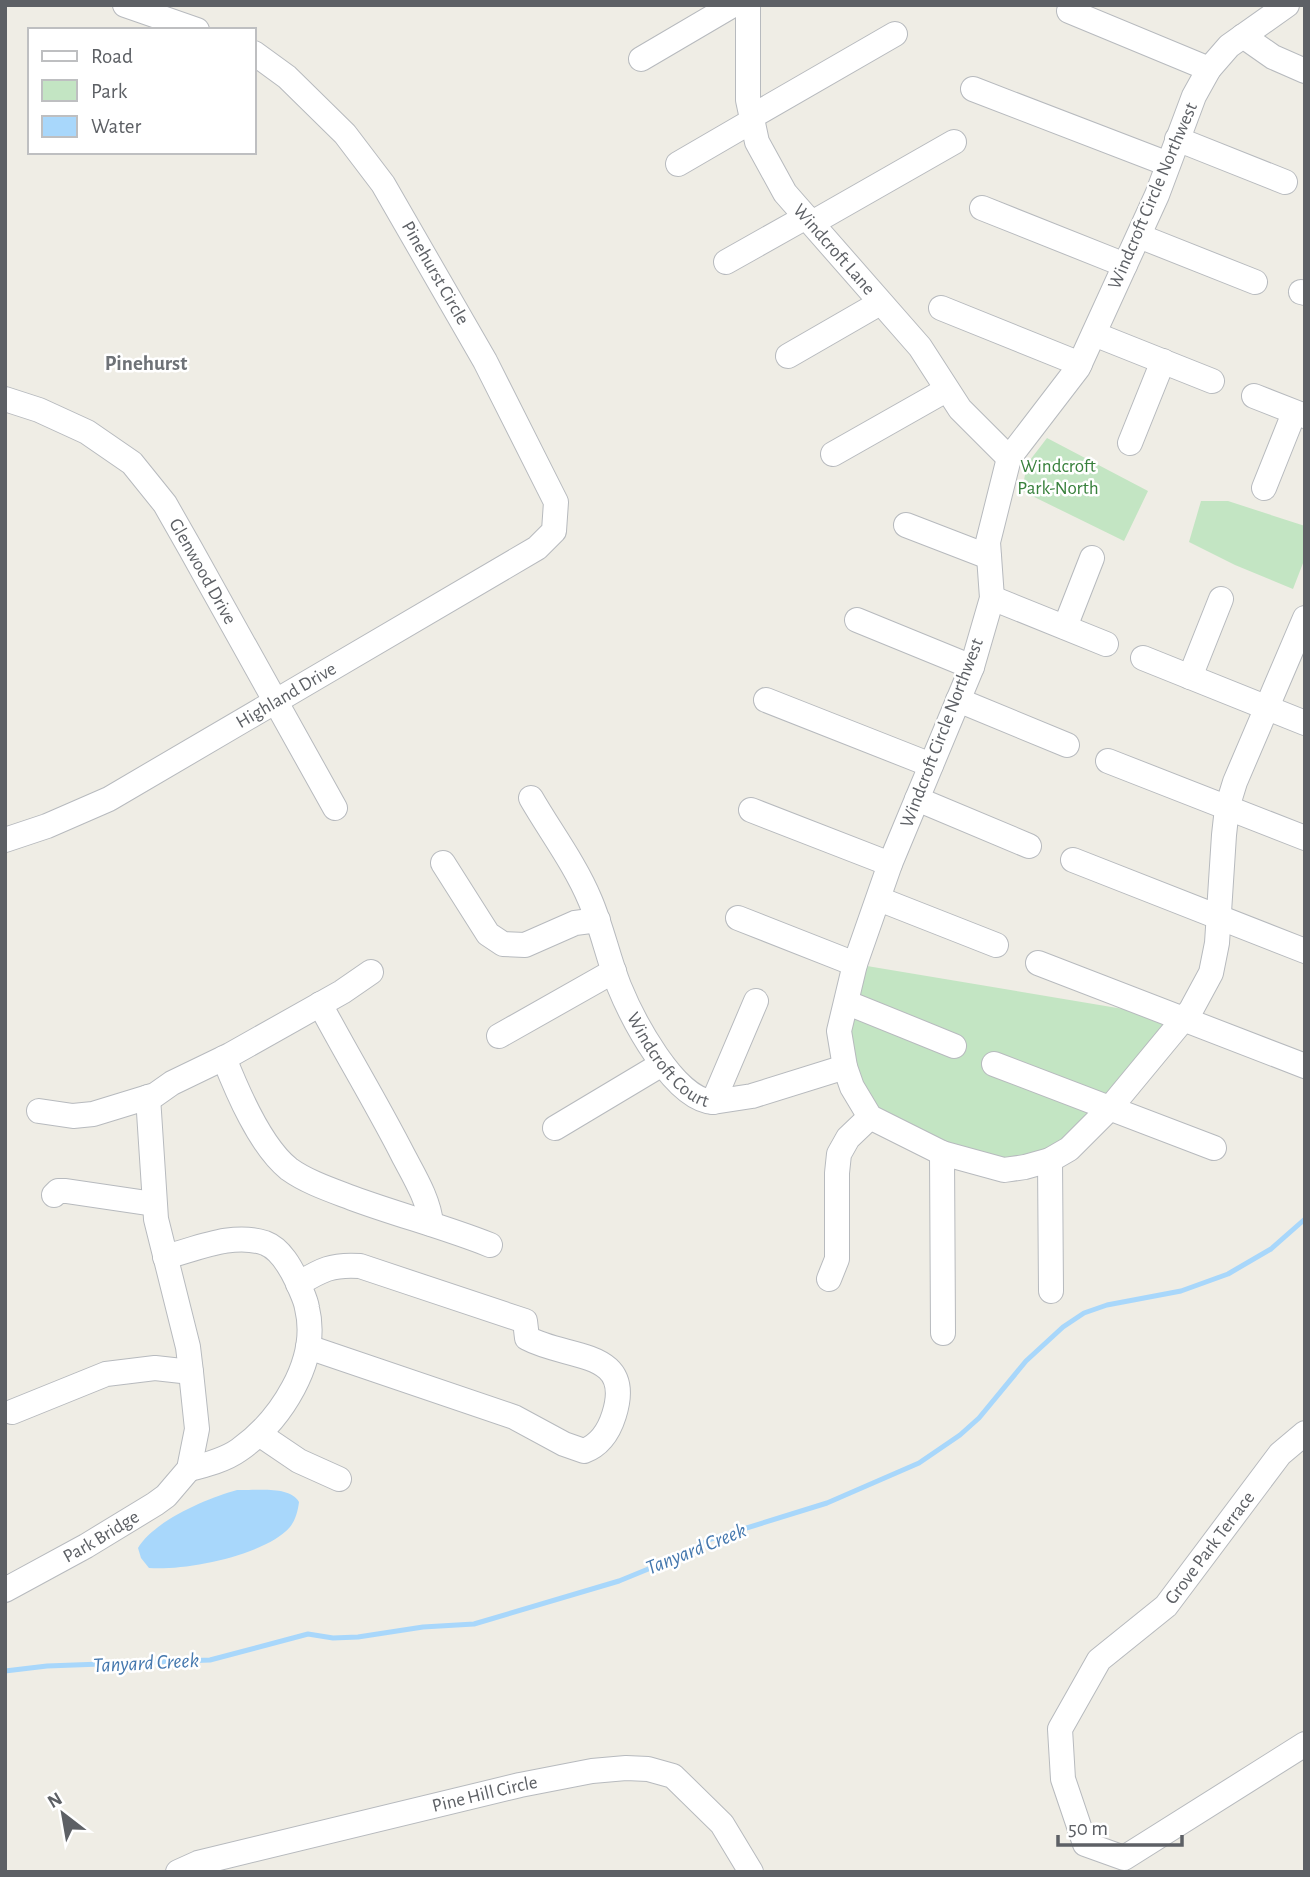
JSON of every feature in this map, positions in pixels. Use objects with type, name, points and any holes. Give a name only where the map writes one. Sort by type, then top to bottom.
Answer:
[{"type":"street","points":[[125,5],[192,28]]},
{"type":"street","points":[[640,59],[733,5]]},
{"type":"street","name":"Windcroft Lane","points":[[748,5],[748,100],[757,142],[785,192],[920,347],[960,409],[1009,458]]},
{"type":"street","name":"Windcroft Circle Northwest","points":[[870,1117],[852,1087],[845,1067],[839,1031],[856,964],[890,864],[972,667],[992,598],[988,542],[1009,458],[1080,364],[1139,236],[1194,96],[1209,69],[1229,46],[1286,5]]},
{"type":"street","points":[[1069,12],[1209,69]]},
{"type":"street","points":[[678,164],[895,34]]},
{"type":"street","points":[[1243,36],[1273,57],[1305,71]]},
{"type":"street","name":"Pinehurst Circle","points":[[256,54],[287,77],[345,134],[383,184],[485,361],[556,502],[554,531]]},
{"type":"street","points":[[973,89],[1168,164]]},
{"type":"street","points":[[1177,139],[1285,182]]},
{"type":"street","points":[[726,262],[954,142]]},
{"type":"street","points":[[982,208],[1125,265]]},
{"type":"street","points":[[1139,236],[1255,282]]},
{"type":"street","points":[[788,356],[880,303]]},
{"type":"street","points":[[942,308],[1080,364]]},
{"type":"street","points":[[1094,334],[1212,381]]},
{"type":"street","points":[[1130,443],[1163,361]]},
{"type":"street","points":[[833,454],[946,390]]},
{"type":"street","points":[[1254,396],[1299,414],[1264,488]]},
{"type":"street","name":"Glenwood Drive","points":[[5,399],[39,410],[87,432],[132,463],[165,505],[335,808]]},
{"type":"street","points":[[906,524],[989,557]]},
{"type":"street","name":"Highland Drive","points":[[5,840],[47,826],[109,799],[537,548],[554,531]]},
{"type":"street","points":[[1065,627],[1092,558]]},
{"type":"street","points":[[992,598],[1106,644]]},
{"type":"street","points":[[1190,677],[1221,599]]},
{"type":"street","points":[[829,1279],[837,1259],[839,1154],[848,1138],[870,1117],[943,1153],[1004,1170],[1050,1160],[1069,1149],[1110,1108],[1191,1010],[1211,973],[1217,943],[1227,808],[1235,782],[1305,618]]},
{"type":"street","points":[[857,620],[972,667]]},
{"type":"street","points":[[1143,659],[1305,723]]},
{"type":"street","points":[[766,700],[931,765]]},
{"type":"street","points":[[958,700],[1067,745]]},
{"type":"street","points":[[1108,761],[1305,838]]},
{"type":"street","name":"Windcroft Court","points":[[531,798],[589,897],[619,987],[656,1057],[682,1087],[706,1102],[713,1102],[752,1096],[845,1067]]},
{"type":"street","points":[[917,799],[1029,846]]},
{"type":"street","points":[[751,810],[890,864]]},
{"type":"street","points":[[1073,859],[1305,951]]},
{"type":"street","points":[[443,863],[488,934],[503,944],[525,945],[575,923],[598,920]]},
{"type":"street","points":[[879,899],[996,945]]},
{"type":"street","points":[[738,918],[856,964]]},
{"type":"street","points":[[1038,963],[1305,1066]]},
{"type":"street","points":[[499,1035],[614,971]]},
{"type":"street","points":[[39,1111],[73,1116],[93,1114],[148,1097],[224,1058],[371,972]]},
{"type":"street","points":[[713,1102],[756,1001]]},
{"type":"street","points":[[848,1003],[954,1046]]},
{"type":"street","points":[[320,1004],[418,1183],[432,1224]]},
{"type":"street","points":[[224,1058],[239,1096],[253,1121],[274,1154],[289,1169],[321,1186],[490,1245]]},
{"type":"street","points":[[994,1064],[1214,1148]]},
{"type":"street","points":[[555,1128],[662,1065]]},
{"type":"street","points":[[148,1097],[156,1219],[165,1257],[188,1347],[191,1372],[197,1429],[189,1469],[237,1452],[259,1434],[284,1403],[297,1379],[308,1347],[307,1308],[282,1255],[264,1243],[242,1239],[165,1257]]},
{"type":"street","points":[[943,1153],[943,1333]]},
{"type":"street","points":[[1050,1160],[1051,1291]]},
{"type":"street","points":[[54,1195],[58,1191],[66,1191],[154,1204]]},
{"type":"street","points":[[298,1284],[330,1267],[360,1266],[525,1321],[527,1338],[596,1361],[612,1370],[620,1387],[614,1415],[606,1434],[593,1448],[584,1451],[564,1444],[514,1417],[308,1347]]},
{"type":"street","points":[[12,1412],[106,1374],[155,1368],[191,1372]]},
{"type":"street","name":"Grove Park Terrace","points":[[1305,1433],[1280,1454],[1166,1606],[1099,1660],[1060,1728],[1063,1779],[1085,1844],[1124,1858],[1305,1744]]},
{"type":"street","points":[[259,1434],[299,1461],[339,1479]]},
{"type":"street","name":"Park Bridge","points":[[6,1589],[86,1546],[155,1504],[166,1496],[189,1469]]},
{"type":"street","name":"Pine Hill Circle","points":[[178,1872],[211,1860],[520,1785],[592,1771],[626,1768],[648,1769],[673,1776],[701,1800],[722,1824],[751,1872]]},
{"type":"green space","name":"Windcroft Park-North","points":[[1047,438],[1148,491],[1124,541],[1022,491],[1027,464]]},
{"type":"green space","points":[[1201,501],[1228,501],[1305,526],[1305,558],[1293,589],[1189,542]]},
{"type":"green space","points":[[855,964],[1183,1019],[1050,1160],[942,1153],[870,1117],[852,1087],[848,1003]]},
{"type":"water","points":[[237,1490],[288,1493],[299,1502],[292,1525],[263,1546],[203,1564],[149,1568],[141,1558],[138,1548],[168,1520],[197,1505]]},
{"type":"waterway","name":"Tanyard Creek","points":[[5,1671],[47,1666],[210,1660],[308,1634],[333,1638],[358,1637],[423,1627],[474,1624],[619,1581],[680,1556],[711,1539],[827,1503],[919,1463],[960,1435],[979,1418],[1026,1361],[1063,1327],[1084,1313],[1107,1305],[1181,1291],[1228,1274],[1271,1249],[1305,1219]]},
{"type":"district","name":"Pinehurst","points":[[146,363]]}]
